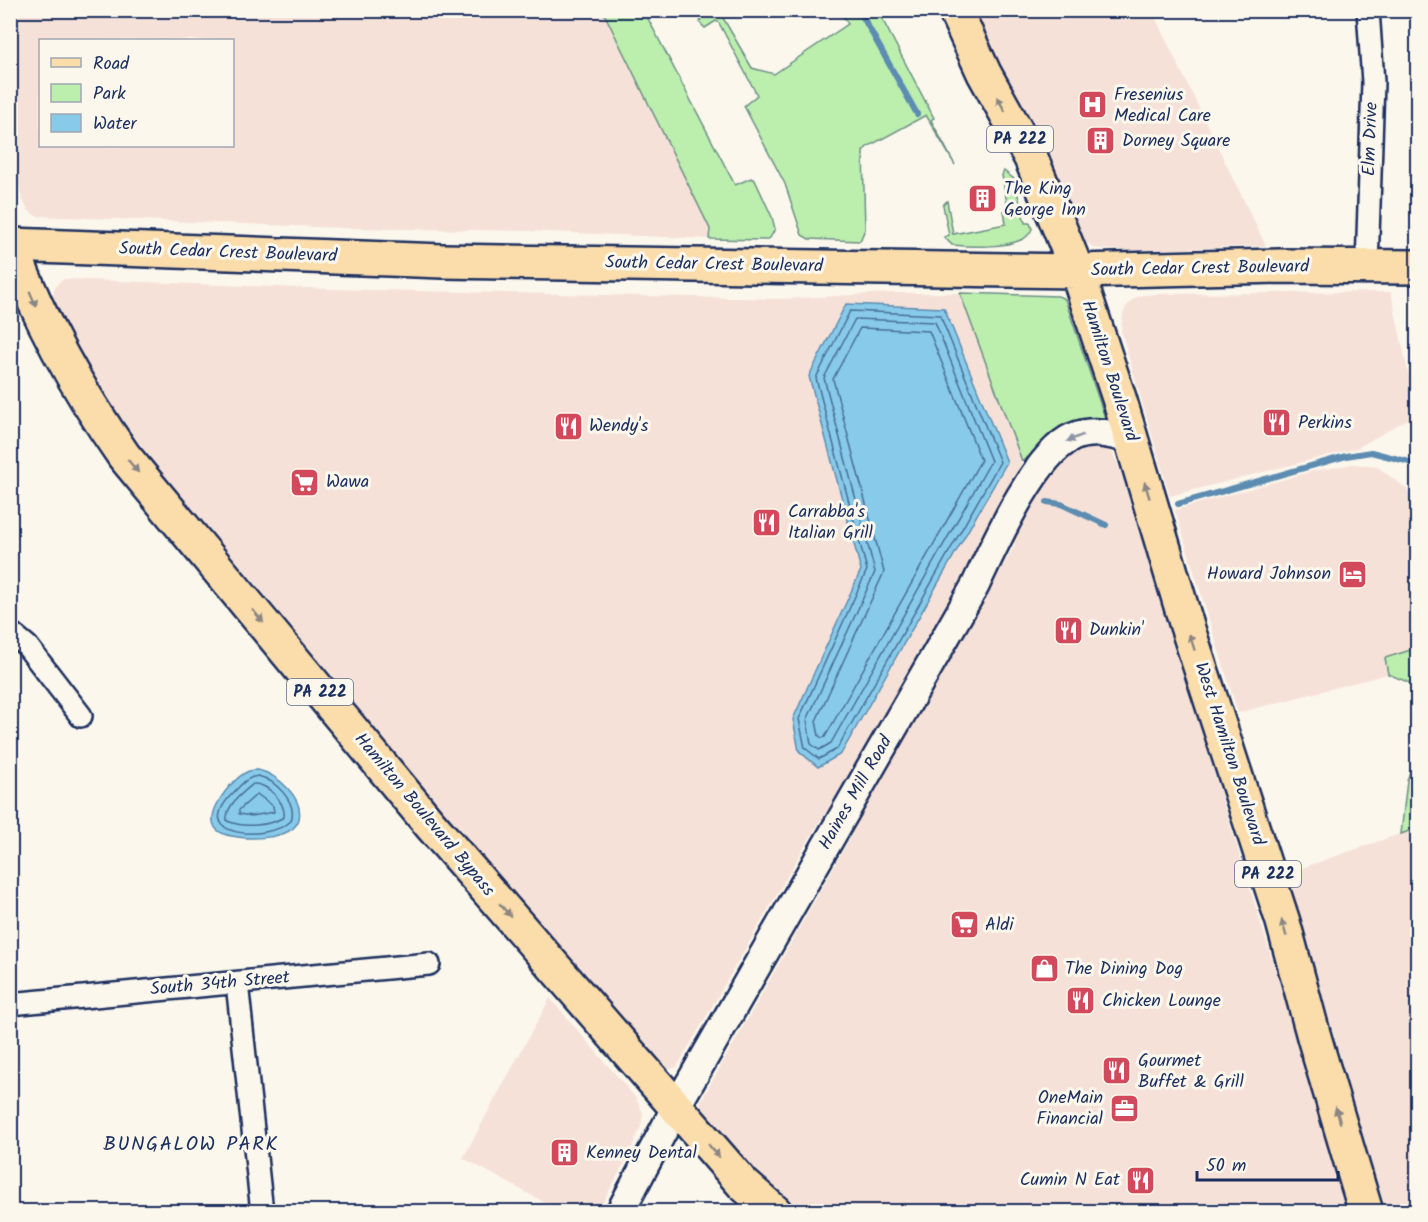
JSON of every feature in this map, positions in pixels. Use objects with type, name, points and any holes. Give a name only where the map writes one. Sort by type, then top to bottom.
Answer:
[{"type":"main road","name":"Hamilton Boulevard","points":[[955,10],[984,73],[1030,158],[1077,272],[1162,540]]},
{"type":"main road","name":"South Cedar Crest Boulevard","points":[[11,244],[443,261],[1077,272],[1278,266],[1418,267]]},
{"type":"main road","name":"Hamilton Boulevard Bypass","points":[[11,244],[58,352],[96,416],[124,456],[430,824],[743,1184],[776,1212]]},
{"type":"main road","name":"West Hamilton Boulevard","points":[[1162,540],[1187,626],[1283,922],[1314,1037],[1366,1212]]},
{"type":"street","name":"Elm Drive","points":[[1367,267],[1373,82],[1368,10]]},
{"type":"street","name":"Haines Mill Road","points":[[620,1212],[676,1107],[975,586],[1027,485],[1045,461],[1062,444],[1072,438],[1088,433],[1105,433],[1132,441]]},
{"type":"street","points":[[10,632],[27,646],[81,716]]},
{"type":"street","name":"South 34th Street","points":[[10,1004],[429,964]]},
{"type":"street","points":[[237,983],[262,1212]]},
{"type":"shaded area","points":[[10,11],[603,11],[710,229],[709,239],[36,216],[29,211],[22,199],[11,156]]},
{"type":"shaded area","points":[[972,11],[1152,11],[1266,246],[1119,251],[1094,248],[1083,240],[1074,215],[1015,90]]},
{"type":"shaded area","points":[[64,279],[331,289],[781,299],[890,293],[960,293],[1022,461],[987,530],[988,534],[849,776],[810,837],[677,1067],[664,1068],[658,1062],[304,647],[271,602],[156,467],[88,367],[54,303],[54,290]]},
{"type":"shaded area","points":[[1391,292],[1417,414],[1357,448],[1170,496],[1121,331],[1123,314],[1133,299],[1142,295],[1159,294]]},
{"type":"shaded area","points":[[1093,443],[1105,447],[1113,454],[1119,467],[1348,1211],[801,1211],[744,1160],[706,1119],[699,1108],[701,1101],[850,838],[865,805],[1015,545],[1013,525],[1067,452]]},
{"type":"shaded area","points":[[1352,464],[1376,466],[1406,488],[1417,505],[1417,648],[1386,658],[1388,674],[1238,713],[1175,510],[1313,471]]},
{"type":"shaded area","points":[[1417,828],[1417,1211],[1385,1211],[1287,873]]},
{"type":"shaded area","points":[[550,998],[636,1098],[643,1113],[641,1127],[625,1162],[598,1211],[560,1211],[463,1158]]},
{"type":"green space","points":[[603,11],[644,11],[735,185],[751,178],[755,180],[772,217],[775,229],[770,238],[766,240],[709,239],[710,229]]},
{"type":"green space","points":[[703,11],[719,11],[752,68],[774,74],[848,24],[840,11],[878,11],[934,118],[931,120],[955,165],[926,115],[863,151],[865,229],[860,241],[809,239],[802,235],[785,184],[744,106],[757,95],[719,23],[716,21],[705,28],[700,23]]},
{"type":"green space","points":[[1004,171],[1014,179],[1025,223],[1030,223],[1032,229],[1023,239],[1007,244],[952,245],[944,237],[949,235],[943,205],[947,201],[953,234],[1006,224],[1004,210],[1008,209],[1002,175]]},
{"type":"green space","points":[[960,293],[1058,296],[1065,299],[1106,421],[1022,461]]},
{"type":"green space","points":[[1417,648],[1417,686],[1388,674],[1385,658]]},
{"type":"green space","points":[[1417,754],[1417,828],[1401,834],[1407,780]]},
{"type":"water","points":[[846,304],[944,308],[1007,462],[841,754],[818,767],[799,751],[793,719],[861,570],[809,376]]},
{"type":"water","points":[[258,770],[280,781],[293,795],[299,811],[299,819],[295,826],[287,832],[277,835],[253,838],[224,834],[216,829],[213,821],[214,811],[219,801],[242,775]]},
{"type":"waterway","points":[[859,10],[917,114]]},
{"type":"waterway","points":[[1178,504],[1346,456],[1371,452],[1418,466]]},
{"type":"waterway","points":[[1047,502],[1061,504],[1106,525]]},
{"type":"place","name":"Fresenius Medical Care","points":[[1093,105]]},
{"type":"place","name":"Dorney Square","points":[[1101,141]]},
{"type":"place","name":"The King George Inn","points":[[983,199]]},
{"type":"place","name":"Perkins","points":[[1277,423]]},
{"type":"place","name":"Wendy's","points":[[568,426]]},
{"type":"place","name":"Wawa","points":[[305,482]]},
{"type":"place","name":"Carrabba's Italian Grill","points":[[767,522]]},
{"type":"place","name":"Howard Johnson","points":[[1352,574]]},
{"type":"place","name":"Dunkin'","points":[[1068,630]]},
{"type":"place","name":"Aldi","points":[[964,925]]},
{"type":"place","name":"The Dining Dog","points":[[1044,969]]},
{"type":"place","name":"Chicken Lounge","points":[[1081,1001]]},
{"type":"place","name":"Gourmet Buffet & Grill","points":[[1117,1071]]},
{"type":"place","name":"OneMain Financial","points":[[1124,1108]]},
{"type":"place","name":"Kenney Dental","points":[[565,1153]]},
{"type":"place","name":"Cumin N Eat","points":[[1141,1180]]},
{"type":"district","name":"BUNGALOW PARK","points":[[191,1145]]}]
